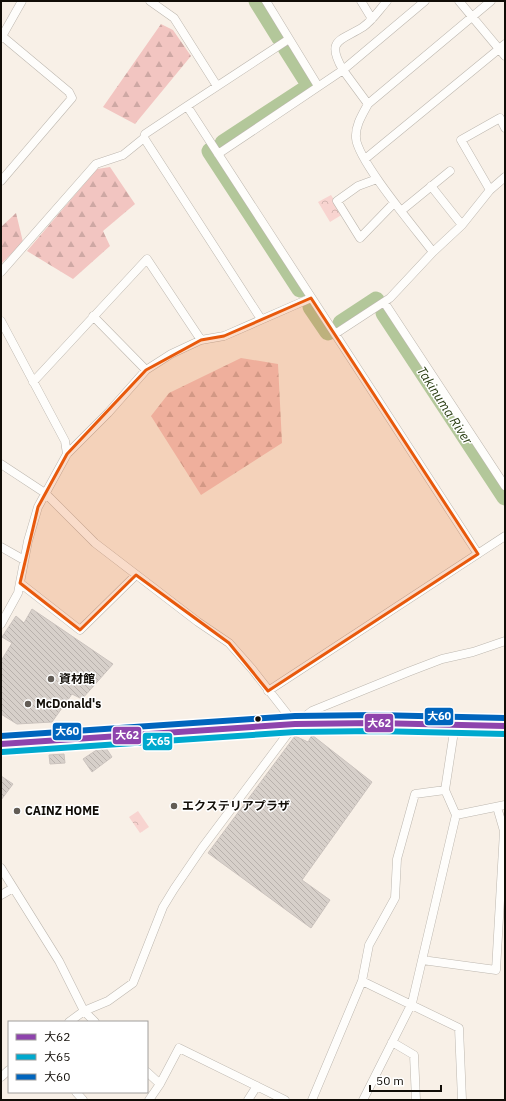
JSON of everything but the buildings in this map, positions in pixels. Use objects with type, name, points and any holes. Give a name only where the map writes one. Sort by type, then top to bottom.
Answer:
[{"type":"main road","points":[[1,744],[295,724],[505,726]]},
{"type":"street","points":[[1,181],[72,98],[69,92],[2,37],[22,1]]},
{"type":"street","points":[[150,1],[174,18],[217,86]]},
{"type":"street","points":[[266,1],[318,86]]},
{"type":"street","points":[[361,1],[372,19]]},
{"type":"street","points":[[368,104],[343,70],[335,56],[335,50],[338,42],[347,34],[363,27],[387,1]]},
{"type":"street","points":[[218,154],[343,70],[425,1]]},
{"type":"street","points":[[459,1],[472,17],[502,46],[505,56]]},
{"type":"street","points":[[433,252],[394,202],[358,147],[356,138],[358,122],[368,104],[491,1]]},
{"type":"street","points":[[1,272],[96,164],[123,155],[144,138],[145,134],[289,39]]},
{"type":"street","points":[[365,159],[502,46]]},
{"type":"street","points":[[187,106],[478,554]]},
{"type":"street","points":[[490,190],[461,140],[500,118],[505,128]]},
{"type":"street","points":[[144,138],[261,319]]},
{"type":"street","points":[[401,211],[450,171]]},
{"type":"street","points":[[334,334],[390,298],[433,252],[462,225],[490,190],[505,177]]},
{"type":"street","points":[[377,178],[358,186],[337,201],[360,238],[394,202]]},
{"type":"street","points":[[431,186],[462,225]]},
{"type":"street","points":[[33,382],[147,259],[200,340]]},
{"type":"street","points":[[1,624],[18,593],[24,560],[38,507],[67,454],[108,413],[146,370],[172,354],[200,340],[224,336],[311,298]]},
{"type":"street","points":[[384,302],[505,486]]},
{"type":"street","points":[[93,316],[146,370]]},
{"type":"street","points":[[1,321],[65,441],[67,454]]},
{"type":"street","points":[[1,464],[45,493],[95,543],[228,643],[252,668],[268,691],[295,724]]},
{"type":"street","points":[[268,691],[505,536]]},
{"type":"street","points":[[1,547],[24,560]]},
{"type":"street","points":[[20,583],[80,630],[136,575]]},
{"type":"street","points":[[70,1021],[84,1011],[108,1001],[133,983],[167,901],[202,848],[295,724],[312,711],[442,658],[473,652],[505,641]]},
{"type":"street","points":[[363,1100],[412,1003],[456,816],[445,790],[455,725]]},
{"type":"street","points":[[312,1100],[362,981],[369,945],[395,898],[397,859],[415,794],[445,790]]},
{"type":"street","points":[[422,960],[496,970],[504,831],[501,806],[456,816]]},
{"type":"street","points":[[1,868],[59,961],[84,1011],[94,1021]]},
{"type":"street","points":[[1,895],[13,888]]},
{"type":"street","points":[[362,981],[412,1003],[459,1028],[462,1100]]},
{"type":"street","points":[[392,1042],[414,1055],[416,1100]]},
{"type":"street","points":[[149,1100],[160,1084],[178,1048],[284,1100]]},
{"type":"street","points":[[148,1073],[160,1084]]},
{"type":"street","points":[[248,1100],[257,1086]]},
{"type":"highlighted area","points":[[311,298],[478,554],[268,691],[229,643],[136,575],[80,630],[20,583],[38,507],[67,454],[146,370],[201,340],[224,336]]},
{"type":"green space","points":[[161,24],[173,30],[191,56],[135,124],[103,107]]},
{"type":"green space","points":[[110,167],[135,204],[103,231],[110,246],[73,279],[27,251],[97,169]]},
{"type":"green space","points":[[331,195],[343,214],[330,222],[318,202]]},
{"type":"green space","points":[[16,213],[23,242],[1,264],[1,227]]},
{"type":"green space","points":[[241,358],[278,364],[282,443],[201,495],[151,416],[169,393]]},
{"type":"green space","points":[[138,811],[149,827],[140,833],[129,817]]},
{"type":"waterway","points":[[257,1],[280,38]]},
{"type":"waterway","points":[[223,143],[310,86],[286,48]]},
{"type":"waterway","points":[[210,151],[300,289]]},
{"type":"waterway","points":[[341,323],[376,300]]},
{"type":"waterway","points":[[311,307],[328,332]]},
{"type":"waterway","name":"Takinuma River","points":[[384,313],[505,497]]},
{"type":"transit line","name":"大60","points":[[1,736],[295,716],[375,715],[505,718]]},
{"type":"transit line","name":"大62","points":[[1,744],[295,724],[375,723],[505,726]]},
{"type":"transit line","name":"大65","points":[[2,752],[295,732],[375,731],[505,734]]},
{"type":"place","name":"資材館","points":[[51,679]]},
{"type":"place","name":"McDonald's","points":[[28,704]]},
{"type":"place","name":"エクステリアプラザ","points":[[174,806]]},
{"type":"place","name":"CAINZ HOME","points":[[17,811]]}]
